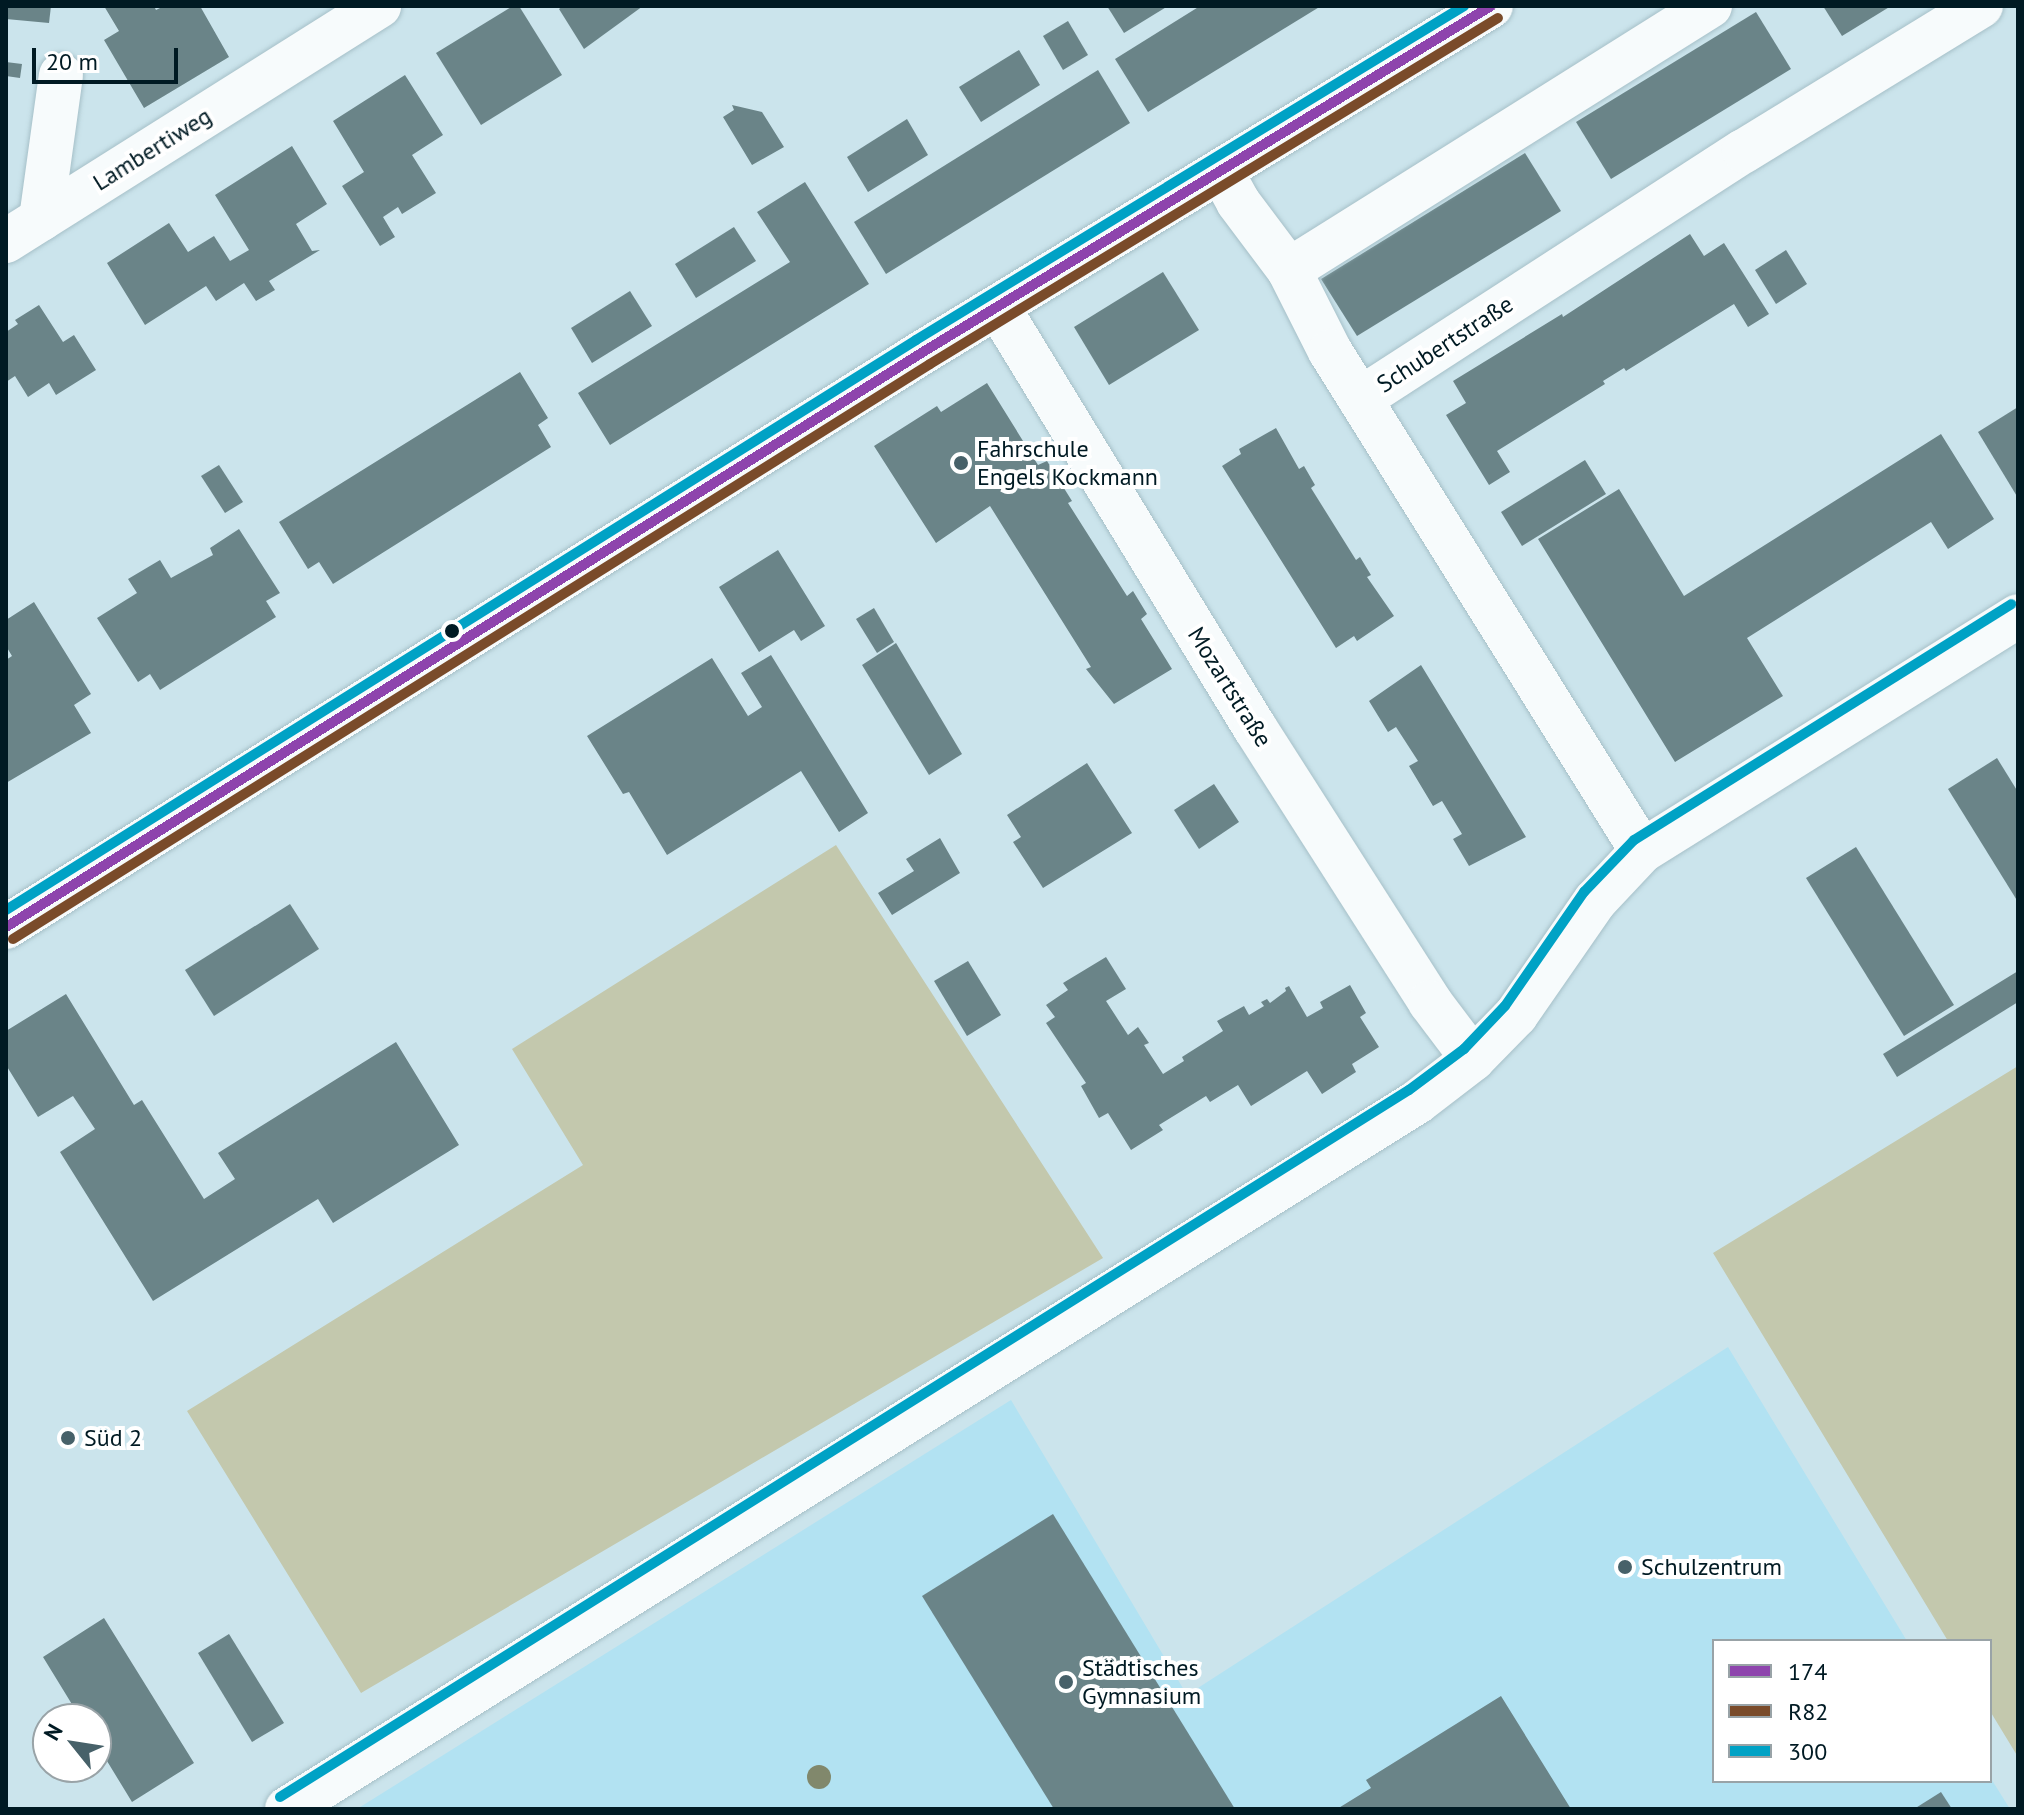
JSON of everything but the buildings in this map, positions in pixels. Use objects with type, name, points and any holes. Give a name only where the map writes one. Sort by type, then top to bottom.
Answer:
[{"type":"street","name":"Lambertiweg","points":[[23,230],[379,6]]},
{"type":"street","points":[[6,927],[998,307],[1491,6]]},
{"type":"street","points":[[1289,270],[1710,6]]},
{"type":"street","name":"Schubertstraße","points":[[1642,851],[1360,399],[1744,151],[1981,6]]},
{"type":"street","points":[[23,230],[61,75]]},
{"type":"street","points":[[1221,171],[1238,202],[1289,270],[1330,351],[1360,399]]},
{"type":"street","name":"Mozartstraße","points":[[998,307],[1255,728],[1430,1002],[1473,1059]]},
{"type":"street","points":[[287,1809],[1417,1102],[1473,1059],[1516,1015],[1595,901],[1642,851],[2018,616]]},
{"type":"shaded area","name":"Schulzentrum","points":[[1728,1347],[1906,1639],[1712,1639],[1712,1783],[1992,1783],[1992,1780],[2010,1809],[357,1809],[1011,1400],[1187,1695]]},
{"type":"green space","points":[[836,845],[1103,1258],[361,1693],[187,1411],[583,1165],[512,1049]]},
{"type":"green space","points":[[2018,1066],[2018,1757],[1992,1714],[1992,1639],[1947,1639],[1713,1253]]},
{"type":"transit line","name":"300","points":[[6,910],[916,340],[1464,6]]},
{"type":"transit line","name":"174","points":[[6,927],[923,352],[1491,6]]},
{"type":"transit line","name":"R82","points":[[13,939],[930,364],[1498,18]]},
{"type":"transit line","name":"300","points":[[280,1797],[1409,1090],[1464,1049],[1505,1006],[1584,892],[1634,840],[2011,604]]},
{"type":"place","name":"Fahrschule Engels Kockmann","points":[[961,463]]},
{"type":"place","name":"Süd 2","points":[[68,1438]]},
{"type":"place","name":"Schulzentrum","points":[[1625,1567]]},
{"type":"place","name":"Städtisches Gymnasium","points":[[1066,1682]]}]
